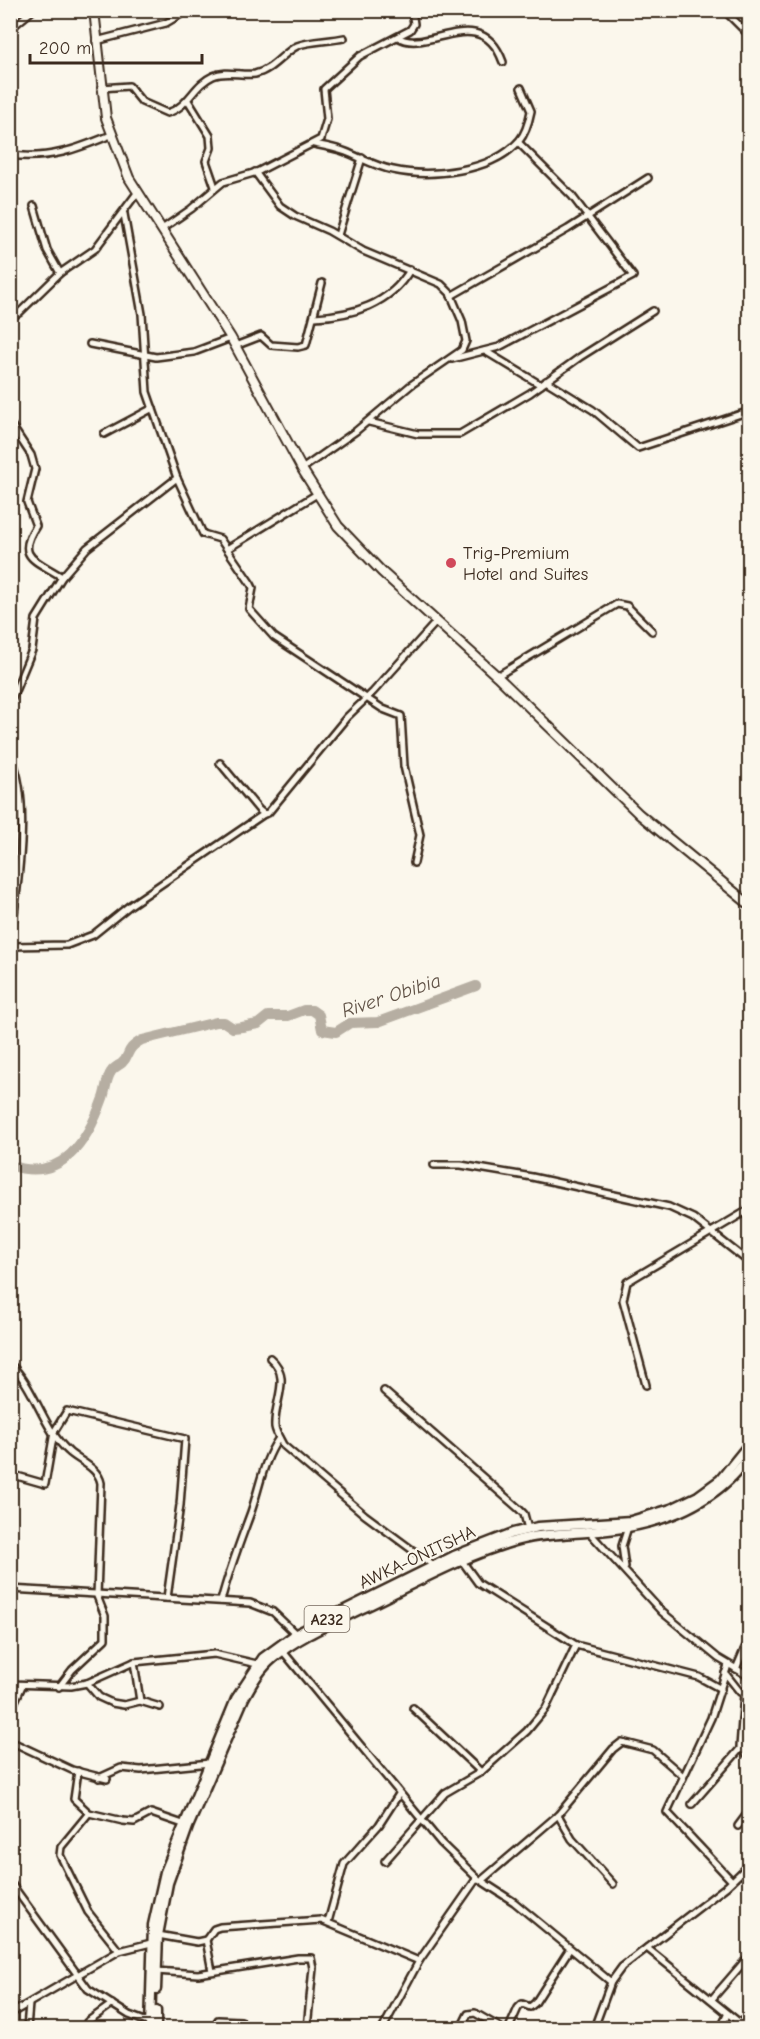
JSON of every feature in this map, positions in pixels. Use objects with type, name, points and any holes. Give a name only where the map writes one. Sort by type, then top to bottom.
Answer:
[{"type":"main road","points":[[94,10],[101,88],[111,135],[137,194],[162,229],[231,338],[302,469],[338,526],[369,560],[497,676],[639,814],[750,906]]},
{"type":"main road","name":"AWKA-ONITSHA","points":[[152,2027],[158,1935],[173,1866],[244,1698],[263,1667],[280,1648],[462,1561],[516,1540],[589,1532],[629,1524],[663,1512],[708,1490],[729,1471],[750,1443]]},
{"type":"main road","name":"AWKA-ONITSHA","points":[[152,2027],[151,1943],[155,1910],[165,1872],[236,1699],[257,1664],[296,1634],[478,1546],[528,1529],[660,1521],[706,1499],[739,1469],[750,1455]]},
{"type":"street","points":[[10,29],[33,10]]},
{"type":"street","points":[[96,41],[166,23],[188,10]]},
{"type":"street","points":[[162,229],[230,177],[255,172],[321,139],[327,119],[322,95],[329,82],[360,56],[398,37],[414,24],[412,10]]},
{"type":"street","points":[[724,10],[750,36]]},
{"type":"street","points":[[10,19],[19,21]]},
{"type":"street","points":[[398,37],[412,43],[448,33],[470,33],[492,42],[503,62]]},
{"type":"street","points":[[101,88],[129,86],[142,102],[167,113],[189,102],[196,88],[213,76],[223,73],[256,74],[287,56],[295,47],[344,38]]},
{"type":"street","points":[[314,144],[342,150],[389,169],[436,174],[488,160],[518,142],[531,111],[521,88]]},
{"type":"street","points":[[189,102],[210,136],[211,148],[206,161],[215,187]]},
{"type":"street","points":[[10,155],[37,157],[72,151],[111,135]]},
{"type":"street","points":[[449,360],[506,344],[633,276],[588,216],[518,142]]},
{"type":"street","points":[[338,235],[362,158]]},
{"type":"street","points":[[255,172],[280,206],[295,216],[338,235],[363,251],[441,284],[451,296],[466,341],[462,350],[411,385],[369,422],[302,469]]},
{"type":"street","points":[[451,296],[648,178]]},
{"type":"street","points":[[10,318],[19,313],[60,273],[95,249],[124,214],[137,194]]},
{"type":"street","points":[[33,206],[47,250],[60,273]]},
{"type":"street","points":[[124,214],[142,314],[146,385],[177,478],[200,529],[208,536],[220,539],[253,588],[249,609],[273,637],[366,698],[401,716],[404,766],[420,835],[414,863]]},
{"type":"street","points":[[315,317],[349,313],[369,307],[394,291],[410,270]]},
{"type":"street","points":[[235,346],[261,336],[271,345],[302,347],[309,340],[322,283]]},
{"type":"street","points":[[369,422],[418,434],[460,435],[653,311]]},
{"type":"street","points":[[90,344],[156,357],[194,352],[231,338]]},
{"type":"street","points":[[485,351],[594,410],[638,448],[750,411]]},
{"type":"street","points":[[104,435],[153,408]]},
{"type":"street","points":[[10,423],[32,455],[36,469],[27,502],[36,526],[25,543],[25,549],[32,557],[62,577]]},
{"type":"street","points":[[10,703],[32,650],[36,619],[62,577],[87,548],[177,478]]},
{"type":"street","points":[[227,549],[317,494]]},
{"type":"street","points":[[497,676],[617,604],[627,606],[652,631]]},
{"type":"street","points":[[11,946],[68,945],[93,935],[129,906],[272,808],[347,717],[437,621]]},
{"type":"street","points":[[10,755],[19,776],[21,824],[16,913],[10,952]]},
{"type":"street","points":[[220,763],[264,813]]},
{"type":"street","points":[[10,1000],[10,1044]]},
{"type":"street","points":[[434,1165],[461,1165],[532,1177],[669,1207],[683,1212],[750,1263]]},
{"type":"street","points":[[646,1386],[623,1300],[627,1282],[750,1209]]},
{"type":"street","points":[[270,1358],[277,1364],[282,1375],[275,1429],[279,1438],[292,1454],[338,1494],[434,1566]]},
{"type":"street","points":[[10,1364],[17,1370],[66,1450],[100,1477],[97,1596],[105,1616],[105,1639],[72,1670],[59,1686]]},
{"type":"street","points":[[384,1391],[518,1508],[524,1514],[528,1529]]},
{"type":"street","points":[[10,1474],[45,1484],[54,1432],[67,1411],[185,1439],[182,1495],[167,1598]]},
{"type":"street","points":[[221,1601],[230,1564],[252,1509],[262,1471],[279,1438]]},
{"type":"street","points":[[625,1569],[622,1546],[629,1524]]},
{"type":"street","points":[[581,1525],[625,1569],[662,1612],[728,1665],[750,1677]]},
{"type":"street","points":[[462,1561],[478,1582],[576,1645],[699,1677],[721,1689]]},
{"type":"street","points":[[10,1589],[97,1596],[250,1603],[267,1608],[282,1617],[296,1634]]},
{"type":"street","points":[[385,1861],[445,1793],[481,1772],[527,1731],[546,1708],[576,1645]]},
{"type":"street","points":[[280,1648],[421,1822],[479,1879],[536,1919],[568,1950],[592,1965],[611,1982]]},
{"type":"street","points":[[735,1670],[745,1648]]},
{"type":"street","points":[[10,1684],[59,1686],[87,1683],[134,1662],[214,1654],[257,1664]]},
{"type":"street","points":[[134,1662],[140,1701]]},
{"type":"street","points":[[728,1665],[711,1718],[668,1809],[668,1815],[732,1881]]},
{"type":"street","points":[[692,1804],[740,1749],[747,1693],[740,1692],[725,1673]]},
{"type":"street","points":[[87,1683],[99,1697],[112,1703],[124,1705],[140,1701],[160,1707]]},
{"type":"street","points":[[10,1712],[22,1686]]},
{"type":"street","points":[[413,1708],[481,1772]]},
{"type":"street","points":[[10,1741],[78,1771],[107,1779]]},
{"type":"street","points":[[383,2028],[419,1961],[479,1879],[558,1815],[613,1749],[622,1742],[653,1750],[683,1776]]},
{"type":"street","points":[[740,1749],[750,1757]]},
{"type":"street","points":[[99,1778],[121,1768],[141,1770],[210,1763]]},
{"type":"street","points":[[78,1771],[74,1799],[89,1813],[134,1821],[151,1813],[183,1824]]},
{"type":"street","points":[[328,1922],[344,1864],[379,1825],[399,1794]]},
{"type":"street","points":[[738,1826],[750,1810]]},
{"type":"street","points":[[89,1813],[61,1846],[60,1855],[88,1912],[119,1951]]},
{"type":"street","points":[[558,1815],[572,1839],[613,1884]]},
{"type":"street","points":[[594,2028],[611,1982],[622,1966],[732,1881],[750,1864]]},
{"type":"street","points":[[741,1873],[750,1881]]},
{"type":"street","points":[[10,1882],[88,1989],[152,2027]]},
{"type":"street","points":[[158,1935],[197,1942],[206,1940],[214,1929],[219,1927],[298,1920],[328,1922],[419,1961]]},
{"type":"street","points":[[206,1940],[212,1971]]},
{"type":"street","points":[[10,2014],[119,1951],[151,1943]]},
{"type":"street","points":[[647,1948],[712,1999],[727,2015],[746,2028]]},
{"type":"street","points":[[509,2028],[518,2007],[522,2004],[530,2007],[535,2003],[568,1950]]},
{"type":"street","points":[[712,1999],[750,1955]]},
{"type":"street","points":[[156,1971],[189,1975],[311,1958],[313,1968],[307,2028]]},
{"type":"street","points":[[27,2028],[29,2004]]},
{"type":"street","points":[[87,2022],[112,2004]]},
{"type":"street","points":[[462,2028],[468,2014],[474,2013],[501,2028]]},
{"type":"street","points":[[721,2028],[727,2015]]},
{"type":"street","points":[[216,2028],[218,2020],[241,2020]]},
{"type":"waterway","name":"River Obibia","points":[[10,1165],[28,1169],[44,1168],[58,1163],[70,1154],[81,1143],[97,1114],[111,1072],[142,1040],[216,1022],[224,1022],[233,1028],[242,1027],[258,1024],[268,1016],[288,1016],[304,1010],[312,1010],[319,1015],[322,1030],[336,1032],[350,1023],[378,1022],[476,986]]},
{"type":"place","name":"Trig-Premium Hotel and Suites","points":[[451,563]]}]
